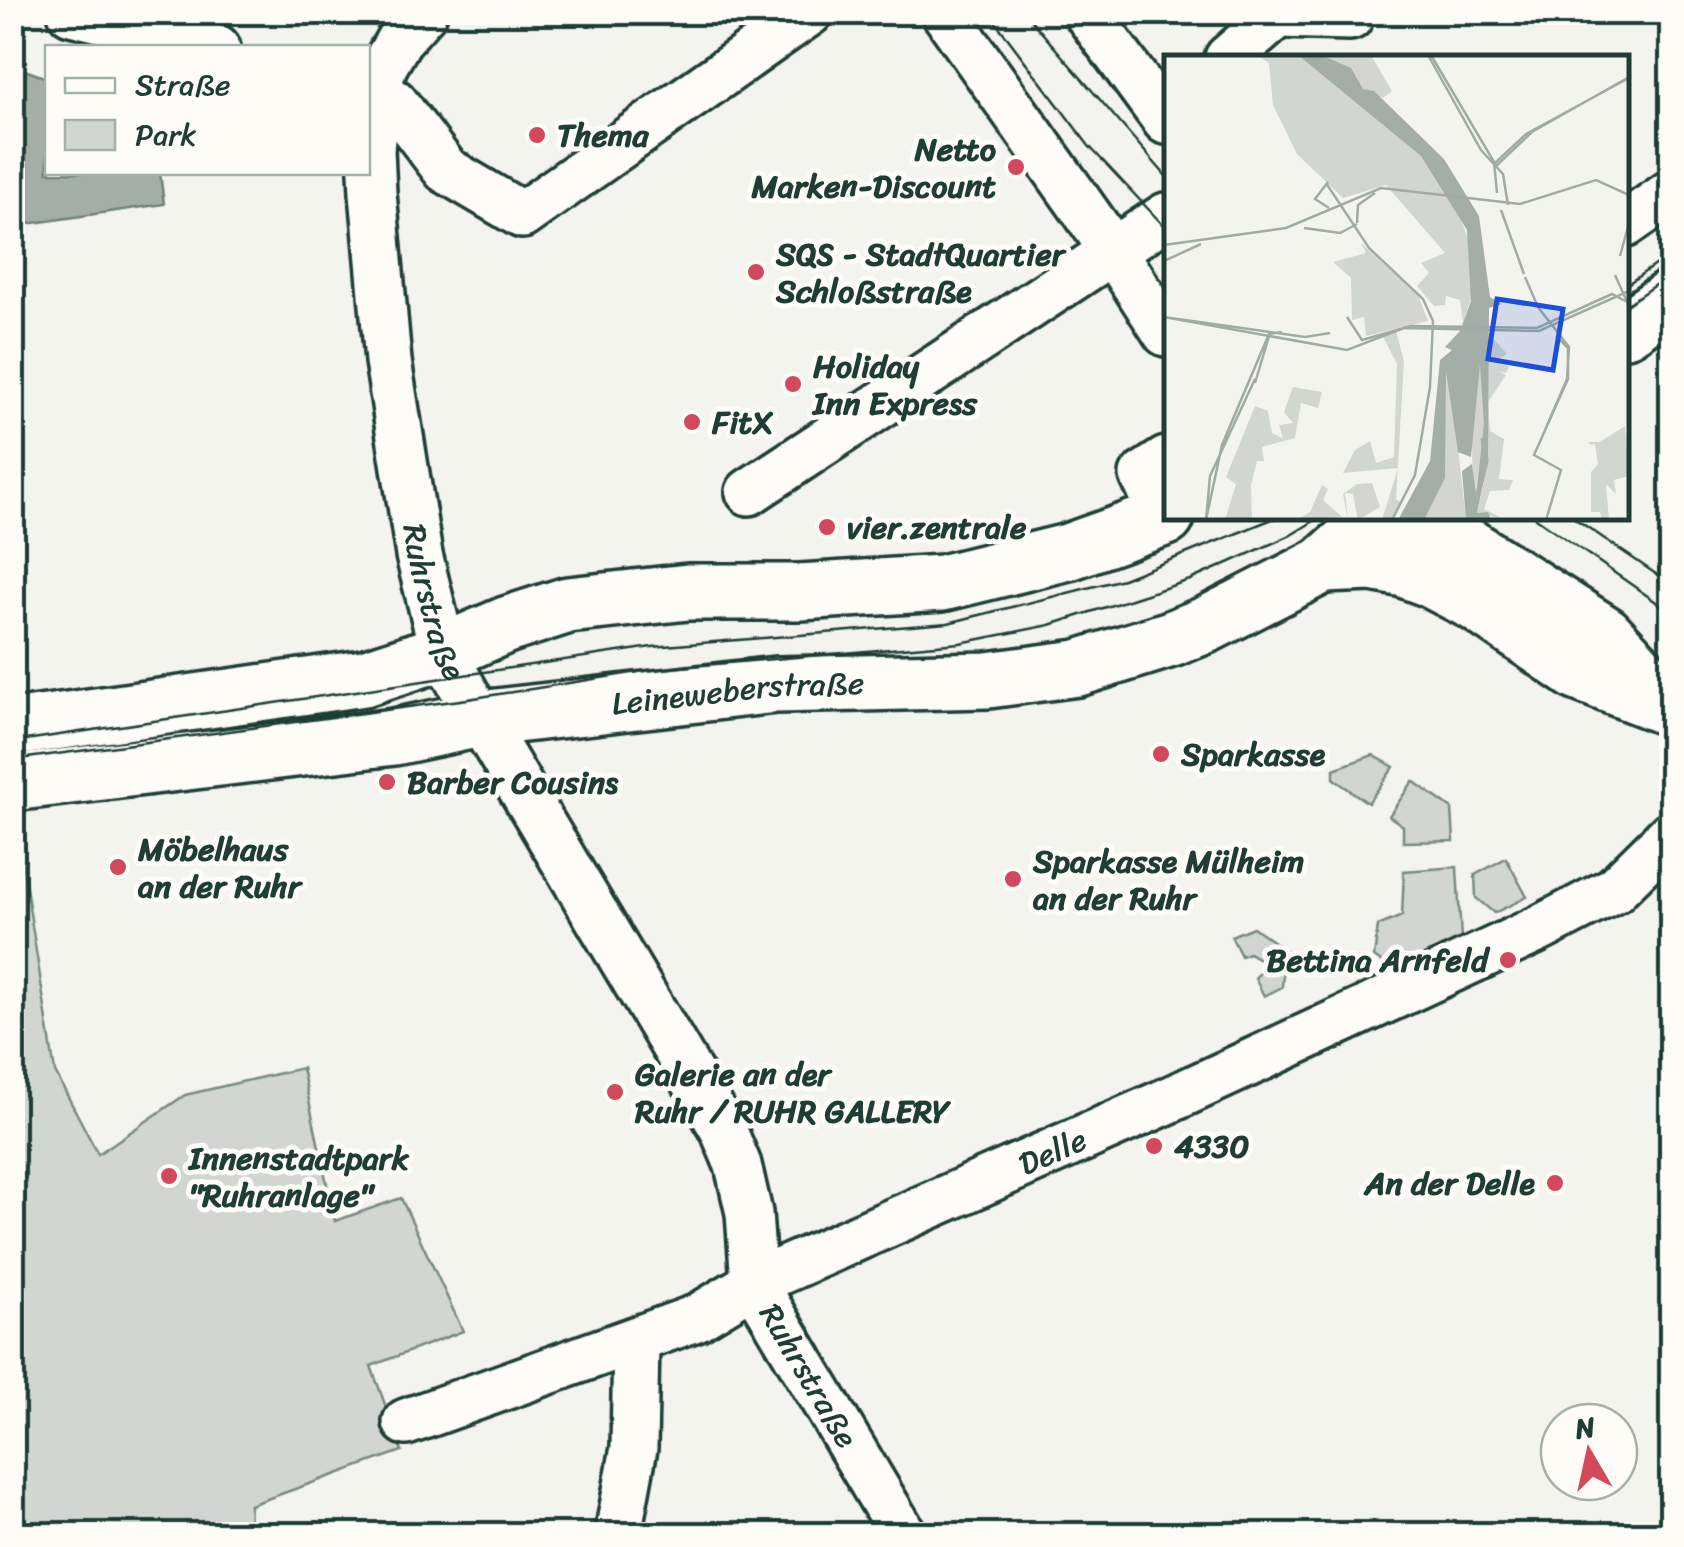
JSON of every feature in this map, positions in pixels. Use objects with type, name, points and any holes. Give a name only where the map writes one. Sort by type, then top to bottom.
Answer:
[{"type":"main road","points":[[1629,327],[1672,296]]},
{"type":"main road","points":[[17,728],[364,678],[443,652],[506,624],[568,606],[688,592],[800,592],[942,582],[1068,552],[1164,517]]},
{"type":"main road","name":"Leineweberstraße","points":[[36,780],[394,737],[480,719],[776,685],[988,680],[1078,668],[1172,640],[1323,565],[1374,520]]},
{"type":"main road","points":[[1415,520],[1450,535],[1604,634],[1672,707]]},
{"type":"main road","points":[[1499,520],[1526,546],[1558,605]]},
{"type":"main road","points":[[1323,565],[1372,564],[1404,569],[1430,579],[1476,603],[1576,672],[1672,707]]},
{"type":"street","points":[[71,12],[205,45]]},
{"type":"street","name":"Ruhrstraße","points":[[424,12],[392,53],[372,93],[373,193],[388,361],[414,526],[443,652],[723,1129],[738,1165],[749,1212],[754,1283],[904,1534]]},
{"type":"street","points":[[372,93],[394,102],[446,170],[522,215],[810,12]]},
{"type":"street","points":[[944,12],[1114,252],[1164,330]]},
{"type":"street","points":[[1086,12],[1159,119]]},
{"type":"street","points":[[1231,55],[1278,15],[1348,29]]},
{"type":"street","points":[[1629,222],[1672,192]]},
{"type":"street","points":[[750,492],[1164,217]]},
{"type":"street","points":[[1164,461],[1144,475],[1164,515]]},
{"type":"street","name":"Delle","points":[[406,1422],[696,1318],[754,1283],[1165,1102],[1539,929],[1614,890],[1672,833]]},
{"type":"street","points":[[618,1534],[634,1448],[636,1341]]},
{"type":"green space","points":[[1373,755],[1394,767],[1368,803],[1334,779],[1334,769]]},
{"type":"green space","points":[[1413,781],[1452,809],[1454,841],[1403,842],[1403,826],[1389,816]]},
{"type":"green space","name":"Innenstadtpark \"Ruhranlage\"","points":[[12,817],[55,1072],[98,1154],[185,1095],[302,1068],[335,1221],[401,1198],[463,1331],[371,1366],[402,1451],[250,1505],[249,1534],[13,1534]]},
{"type":"green space","points":[[1506,858],[1527,897],[1494,913],[1476,898],[1475,875]]},
{"type":"green space","points":[[1457,867],[1461,939],[1394,971],[1374,957],[1378,926],[1402,916],[1404,871]]},
{"type":"green space","points":[[1253,927],[1285,950],[1282,987],[1264,996],[1255,978],[1263,969],[1261,960],[1249,953],[1241,956],[1231,936]]},
{"type":"shaded area","points":[[13,66],[45,77],[45,175],[160,175],[164,204],[13,226]]},
{"type":"tram line","points":[[988,12],[1089,146],[1164,226]]},
{"type":"tram line","points":[[1024,12],[1164,174]]},
{"type":"tram line","points":[[1629,283],[1672,253]]},
{"type":"tram line","points":[[1629,303],[1672,273]]},
{"type":"tram line","points":[[12,742],[652,647],[948,623],[1123,579],[1270,520]]},
{"type":"tram line","points":[[12,760],[468,699],[657,669],[960,643],[1050,625],[1190,580],[1316,520]]},
{"type":"tram line","points":[[1539,520],[1672,613]]},
{"type":"tram line","points":[[1577,520],[1672,585]]},
{"type":"place","name":"Thema","points":[[537,135]]},
{"type":"place","name":"Netto Marken-Discount","points":[[1016,167]]},
{"type":"place","name":"SQS - StadtQuartier Schloßstraße","points":[[756,272]]},
{"type":"place","name":"Holiday Inn Express","points":[[793,384]]},
{"type":"place","name":"FitX","points":[[692,422]]},
{"type":"place","name":"vier.zentrale","points":[[827,527]]},
{"type":"place","name":"Sparkasse","points":[[1161,754]]},
{"type":"place","name":"Barber Cousins","points":[[387,782]]},
{"type":"place","name":"Möbelhaus an der Ruhr","points":[[118,867]]},
{"type":"place","name":"Sparkasse Mülheim an der Ruhr","points":[[1013,879]]},
{"type":"place","name":"Bettina Arnfeld","points":[[1508,960]]},
{"type":"place","name":"Galerie an der Ruhr / RUHR GALLERY","points":[[615,1092]]},
{"type":"place","name":"4330","points":[[1154,1146]]},
{"type":"place","name":"Innenstadtpark \"Ruhranlage\"","points":[[169,1176]]},
{"type":"place","name":"An der Delle","points":[[1555,1183]]}]
